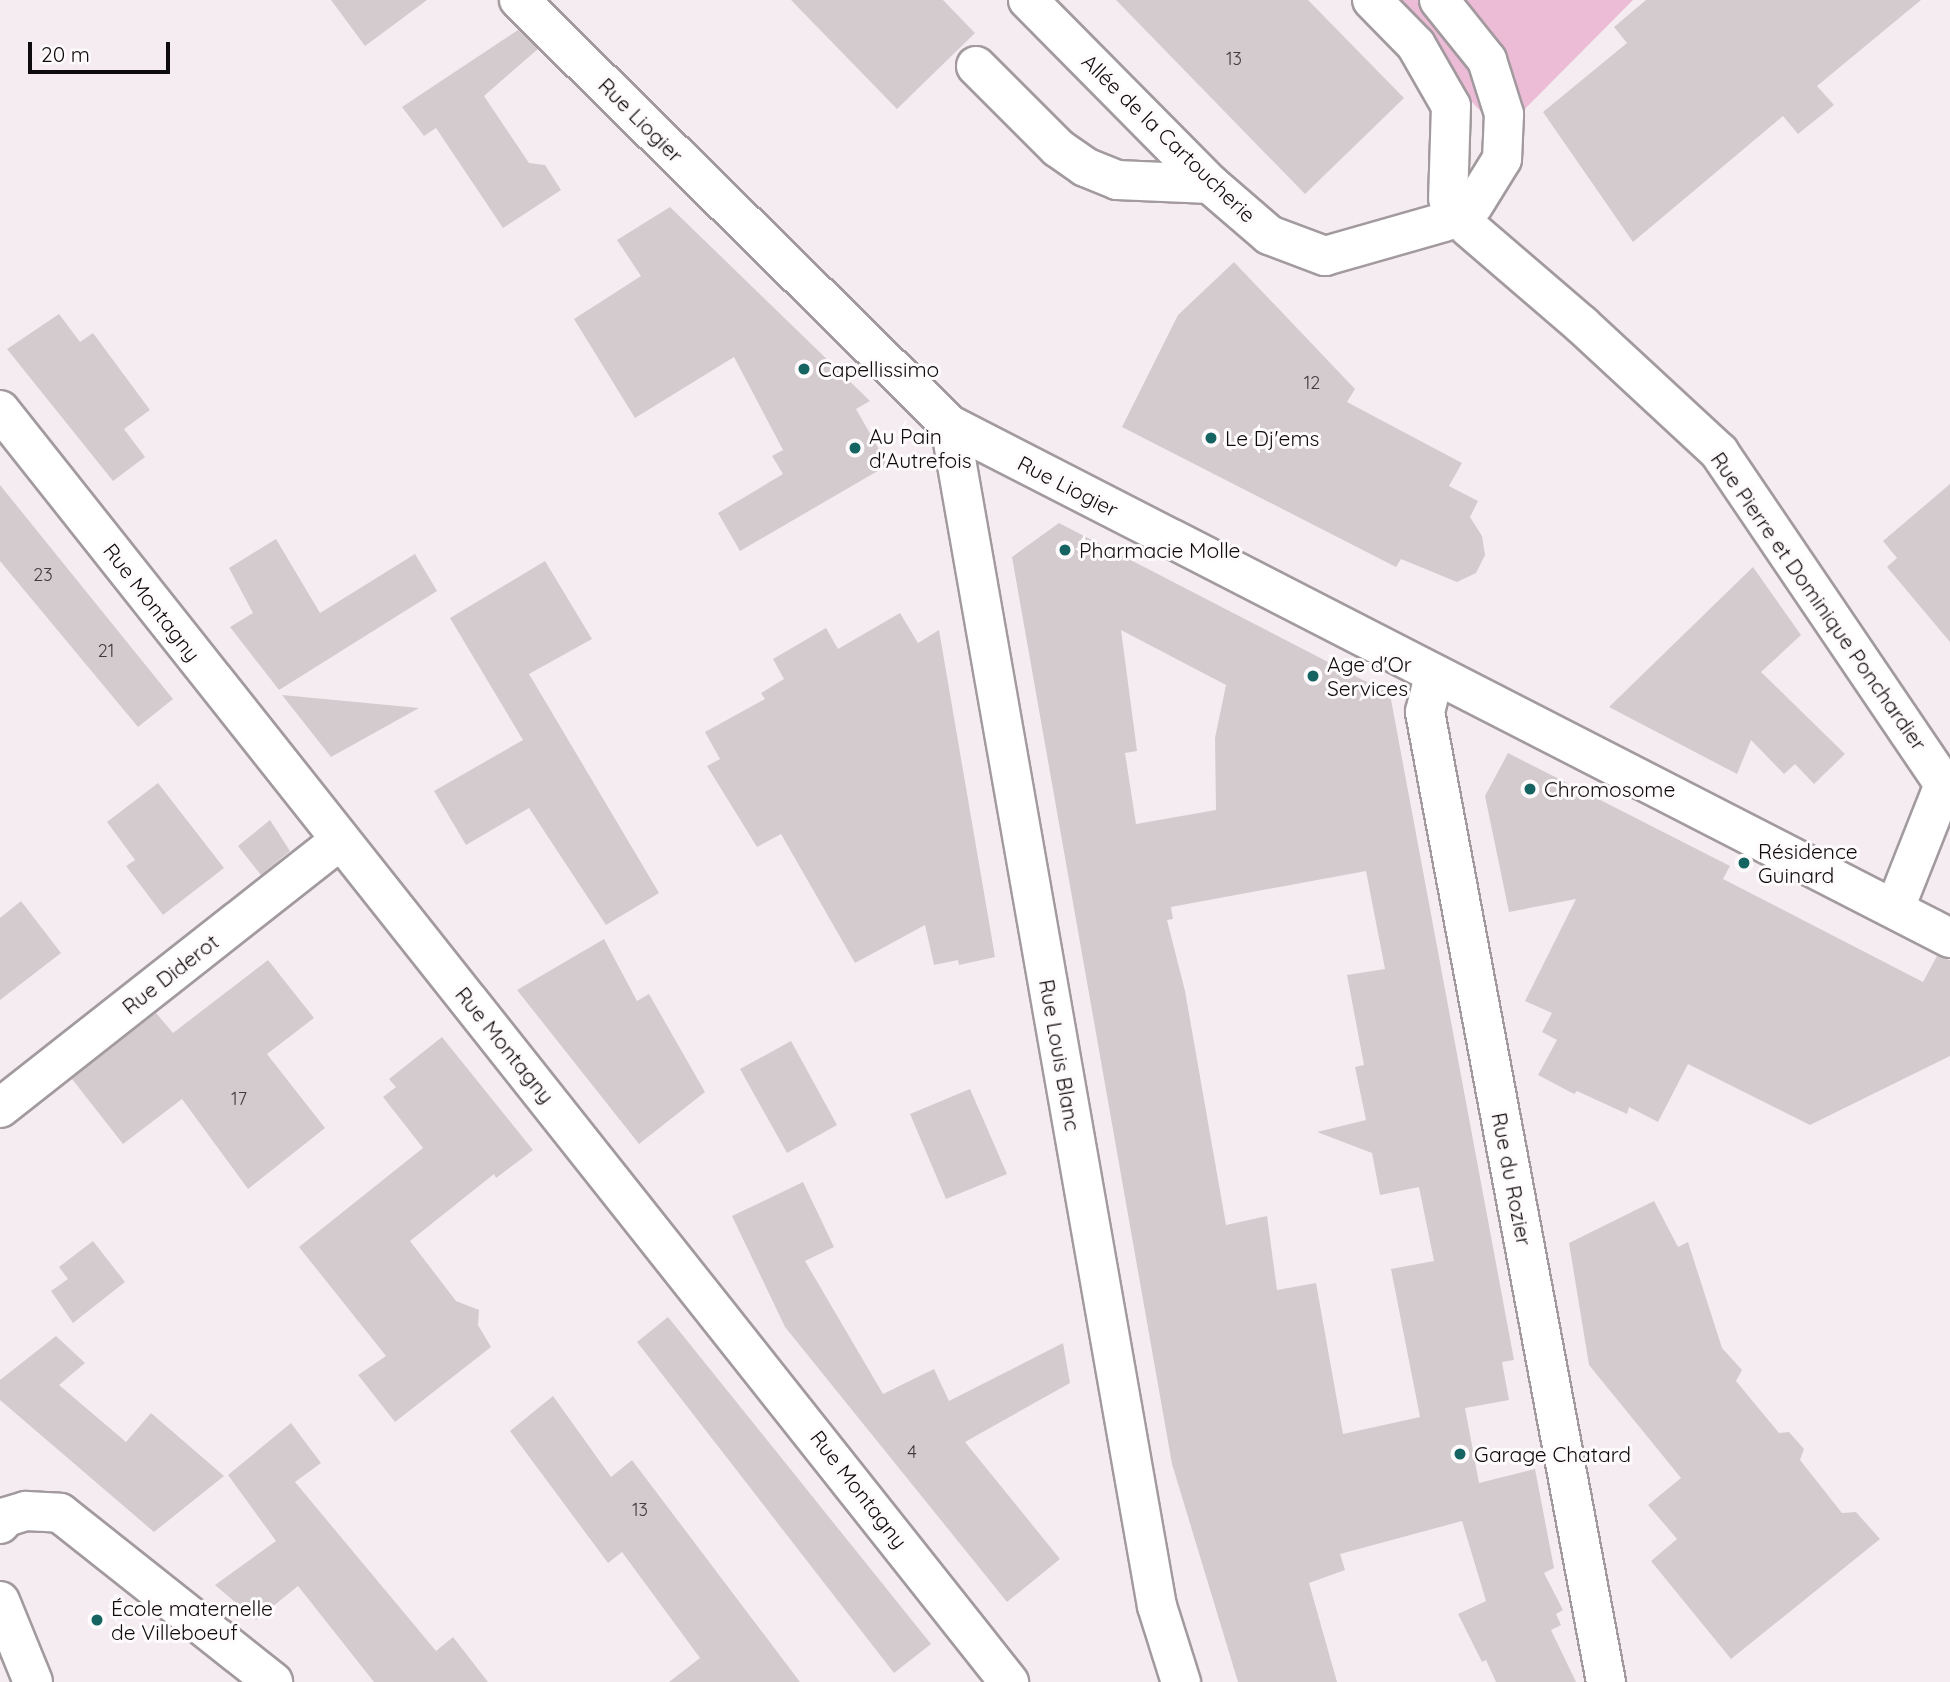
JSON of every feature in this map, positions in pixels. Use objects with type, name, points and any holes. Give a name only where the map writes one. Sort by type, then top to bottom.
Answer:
[{"type":"street","name":"Rue Liogier","points":[[519,0],[950,425],[1434,676],[1950,938]]},
{"type":"street","name":"Allée de la Cartoucherie","points":[[1028,0],[1210,184],[1269,235],[1325,256],[1458,213]]},
{"type":"street","points":[[1372,0],[1416,46],[1451,106],[1458,213]]},
{"type":"street","points":[[1439,0],[1486,60],[1504,114],[1502,159],[1458,213]]},
{"type":"street","points":[[976,66],[1058,148],[1085,167],[1117,180],[1210,184]]},
{"type":"street","name":"Rue Pierre et Dominique Ponchardier","points":[[1458,213],[1719,452],[1947,788],[1895,908]]},
{"type":"street","name":"Rue Montagny","points":[[0,410],[1009,1682]]},
{"type":"street","name":"Rue Louis Blanc","points":[[950,425],[1157,1606],[1181,1682]]},
{"type":"street","name":"Rue du Rozier","points":[[1434,676],[1426,712],[1606,1682]]},
{"type":"street","name":"Rue Diderot","points":[[0,1108],[340,840]]},
{"type":"street","points":[[0,1524],[6,1517],[26,1511],[60,1513],[273,1682]]},
{"type":"street","points":[[0,1601],[33,1682]]},
{"type":"shaded area","points":[[1377,0],[1633,0],[1501,133]]},
{"type":"building","points":[[331,0],[427,0],[365,46]]},
{"type":"building","points":[[791,0],[943,0],[975,33],[897,109]]},
{"type":"building","points":[[1116,0],[1308,0],[1404,98],[1305,194]]},
{"type":"building","points":[[1646,0],[1921,0],[1817,86],[1834,105],[1798,134],[1783,116],[1633,242],[1543,112],[1627,43],[1614,27]]},
{"type":"building","points":[[518,30],[538,49],[484,96],[529,163],[545,165],[561,190],[503,228],[436,128],[424,136],[402,107]]},
{"type":"building","points":[[670,207],[870,401],[856,409],[888,465],[740,551],[718,513],[783,474],[772,456],[783,450],[734,357],[635,418],[574,319],[641,276],[617,240]]},
{"type":"building","points":[[1234,262],[1355,389],[1347,402],[1462,463],[1449,486],[1478,501],[1470,517],[1482,536],[1485,555],[1476,573],[1457,582],[1401,559],[1396,567],[1122,427],[1178,315]]},
{"type":"building","points":[[59,314],[80,342],[93,333],[150,410],[124,429],[145,457],[113,481],[7,349]]},
{"type":"building","points":[[1950,484],[1950,642],[1887,567],[1897,558],[1883,541]]},
{"type":"building","points":[[0,485],[173,699],[138,727],[0,561]]},
{"type":"building","points":[[1059,523],[1390,694],[1514,1360],[1502,1362],[1509,1400],[1465,1408],[1479,1483],[1535,1469],[1554,1568],[1544,1573],[1563,1610],[1556,1614],[1561,1625],[1551,1630],[1576,1682],[1496,1682],[1486,1660],[1482,1662],[1458,1614],[1486,1601],[1462,1521],[1340,1554],[1345,1570],[1309,1583],[1337,1682],[1238,1682],[1172,1464],[1012,557]],"holes":[[[1121,630],[1226,685],[1215,738],[1216,810],[1136,824],[1125,753],[1137,751]],[[1366,871],[1385,969],[1347,975],[1364,1065],[1355,1067],[1366,1120],[1317,1132],[1372,1153],[1380,1195],[1419,1187],[1434,1261],[1391,1269],[1420,1417],[1343,1434],[1316,1283],[1277,1290],[1267,1216],[1226,1225],[1185,991],[1167,920],[1173,919],[1171,907]]]},
{"type":"building","points":[[276,539],[320,613],[415,554],[437,591],[279,690],[230,627],[253,613],[229,568]]},
{"type":"building","points":[[545,561],[592,639],[529,674],[659,893],[606,925],[529,808],[466,845],[434,791],[523,740],[450,618]]},
{"type":"building","points":[[1753,567],[1801,635],[1761,672],[1845,754],[1814,784],[1795,764],[1784,774],[1751,740],[1737,774],[1609,707]]},
{"type":"building","points":[[900,613],[918,643],[939,630],[995,957],[959,965],[958,960],[934,965],[925,925],[855,963],[781,834],[757,847],[707,766],[720,759],[705,732],[765,699],[761,693],[784,679],[773,659],[826,628],[838,649]]},
{"type":"building","points":[[282,695],[419,708],[331,757]]},
{"type":"building","points":[[1508,753],[1730,866],[1723,879],[1923,982],[1937,956],[1950,960],[1950,1056],[1810,1125],[1688,1064],[1658,1122],[1629,1107],[1627,1114],[1577,1091],[1574,1094],[1538,1075],[1557,1040],[1542,1032],[1552,1013],[1525,1001],[1576,899],[1509,912],[1485,796]]},
{"type":"building","points":[[158,783],[224,868],[163,915],[126,866],[135,860],[107,822]]},
{"type":"building","points":[[270,820],[290,851],[261,875],[238,846]]},
{"type":"building","points":[[21,901],[61,953],[0,1000],[0,918]]},
{"type":"building","points":[[604,939],[637,1001],[649,994],[705,1092],[639,1144],[517,990]]},
{"type":"building","points":[[268,960],[314,1018],[267,1054],[325,1128],[248,1189],[182,1099],[123,1144],[72,1079],[156,1013],[173,1033]]},
{"type":"building","points":[[442,1037],[533,1150],[496,1178],[494,1174],[410,1241],[456,1301],[479,1310],[478,1325],[491,1347],[395,1422],[358,1375],[386,1356],[299,1247],[423,1148],[383,1097],[396,1087],[389,1079]]},
{"type":"building","points":[[791,1041],[837,1125],[787,1153],[740,1069]]},
{"type":"building","points":[[970,1089],[1007,1174],[946,1199],[910,1114]]},
{"type":"building","points":[[803,1182],[834,1247],[805,1261],[883,1394],[934,1369],[949,1401],[1063,1343],[1070,1383],[965,1442],[1060,1559],[1007,1602],[785,1327],[732,1216]]},
{"type":"building","points":[[1654,1201],[1678,1247],[1688,1242],[1722,1348],[1742,1370],[1736,1381],[1779,1433],[1789,1432],[1804,1449],[1800,1460],[1842,1513],[1856,1512],[1880,1539],[1731,1659],[1651,1561],[1677,1539],[1648,1505],[1681,1478],[1589,1365],[1569,1243]]},
{"type":"building","points":[[93,1241],[125,1282],[73,1323],[51,1291],[68,1279],[59,1267]]},
{"type":"building","points":[[668,1317],[931,1644],[894,1673],[637,1342]]},
{"type":"building","points":[[56,1336],[85,1363],[59,1385],[126,1442],[151,1413],[224,1476],[154,1532],[0,1400],[0,1380]]},
{"type":"building","points":[[553,1396],[611,1477],[632,1460],[800,1682],[669,1682],[700,1658],[622,1552],[608,1563],[510,1431]]},
{"type":"building","points":[[291,1423],[321,1463],[295,1482],[436,1651],[453,1637],[488,1682],[374,1682],[298,1586],[256,1620],[215,1585],[276,1541],[228,1475]]},
{"type":"place","name":"Capellissimo","points":[[804,369]]},
{"type":"place","name":"Le Dj'ems","points":[[1211,438]]},
{"type":"place","name":"Au Pain d'Autrefois","points":[[855,448]]},
{"type":"place","name":"Pharmacie Molle","points":[[1065,550]]},
{"type":"place","name":"Age d'Or Services","points":[[1313,676]]},
{"type":"place","name":"Chromosome","points":[[1530,789]]},
{"type":"place","name":"Résidence Guinard","points":[[1744,863]]},
{"type":"place","name":"Garage Chatard","points":[[1460,1454]]},
{"type":"place","name":"École maternelle de Villeboeuf","points":[[97,1620]]}]
